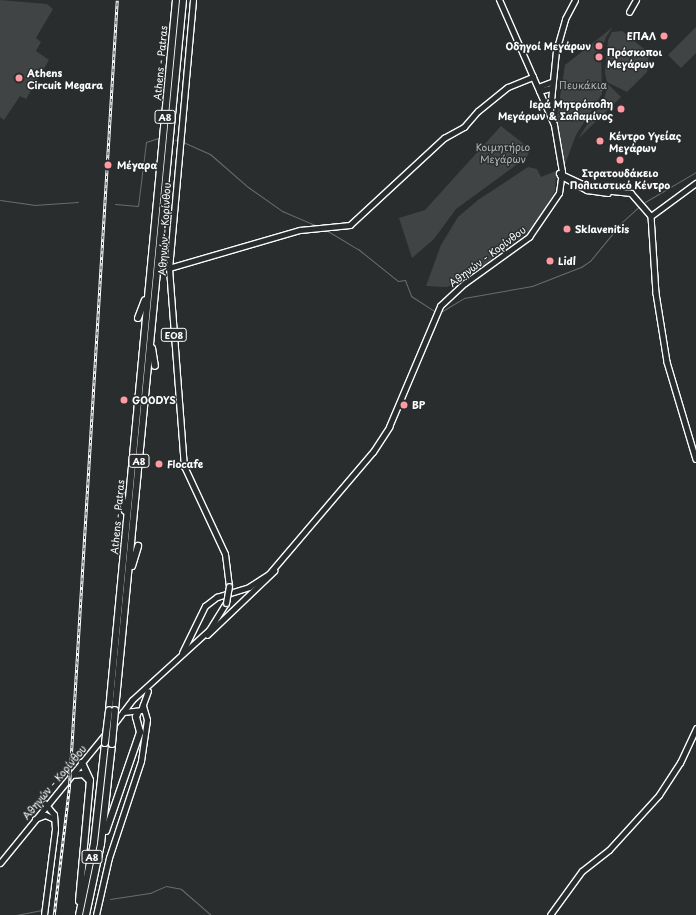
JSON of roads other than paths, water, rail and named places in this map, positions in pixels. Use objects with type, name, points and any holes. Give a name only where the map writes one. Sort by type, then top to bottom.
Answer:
[{"type":"highway","name":"Athens - Patras","points":[[86,915],[101,844],[112,744],[112,710],[127,518],[176,0]]},
{"type":"highway","name":"Athens - Patras","points":[[79,915],[94,843],[105,743],[112,710],[128,581],[183,0]]},
{"type":"highway","points":[[138,318],[148,293]]},
{"type":"highway","points":[[150,340],[155,366]]},
{"type":"highway","points":[[122,496],[127,518]]},
{"type":"highway","points":[[128,581],[138,546]]},
{"type":"highway","points":[[101,844],[140,732],[136,717],[137,711]]},
{"type":"highway","points":[[79,915],[89,782],[82,762]]},
{"type":"highway","points":[[71,775],[83,774],[89,782]]},
{"type":"main road","name":"Αθηνών - Κορίνθου","points":[[192,648],[212,627],[226,603],[229,586],[228,564],[184,466],[170,268],[179,146],[193,0]]},
{"type":"main road","name":"Αθηνών - Κορίνθου","points":[[192,648],[262,586],[383,439],[440,306],[465,283],[529,237],[554,202],[559,192],[561,174],[558,142],[550,114],[499,0]]},
{"type":"main road","points":[[550,114],[551,88],[561,31],[574,0]]},
{"type":"main road","points":[[629,12],[636,0]]},
{"type":"main road","points":[[170,268],[293,232],[329,229],[351,225],[440,141],[464,127],[478,111],[508,87],[533,77]]},
{"type":"main road","points":[[539,89],[552,82]]},
{"type":"main road","points":[[539,89],[551,88]]},
{"type":"main road","name":"Αθηνών - Κορίνθου","points":[[554,202],[561,174]]},
{"type":"main road","points":[[561,174],[573,182],[596,193],[618,192]]},
{"type":"main road","points":[[561,174],[593,189],[635,196],[651,216],[656,293],[666,357],[696,459]]},
{"type":"main road","points":[[559,192],[565,184],[573,182]]},
{"type":"main road","points":[[651,216],[696,183]]},
{"type":"main road","name":"Αθηνών - Κορίνθου","points":[[172,666],[208,604],[221,595],[254,584],[278,565]]},
{"type":"main road","name":"ΕΟ8","points":[[137,711],[143,704],[145,694],[192,648]]},
{"type":"main road","name":"ΕΟ8","points":[[122,713],[136,698],[158,680]]},
{"type":"main road","points":[[96,915],[109,858],[141,761],[146,715],[143,704],[136,698]]},
{"type":"main road","points":[[130,704],[137,711],[146,715]]},
{"type":"main road","points":[[122,713],[137,711]]},
{"type":"main road","name":"Αθηνών - Κορίνθου","points":[[0,863],[32,820],[122,713]]},
{"type":"main road","points":[[550,915],[582,872],[609,850],[659,795],[678,767],[696,728]]},
{"type":"main road","points":[[44,806],[53,820],[44,915]]},
{"type":"main road","points":[[32,820],[42,816],[53,820]]},
{"type":"waterway","points":[[570,84],[601,90]]},
{"type":"waterway","points":[[115,204],[138,206],[146,142],[158,138]]},
{"type":"waterway","points":[[183,142],[210,154],[248,187],[282,211],[317,226]]},
{"type":"waterway","points":[[645,202],[696,172]]},
{"type":"waterway","points":[[0,200],[34,205],[78,202]]},
{"type":"waterway","points":[[439,313],[464,298],[532,286],[581,267],[590,261],[622,222],[640,206]]},
{"type":"waterway","points":[[326,230],[358,249],[398,281],[405,280],[411,296],[434,311]]},
{"type":"waterway","points":[[110,899],[150,893],[166,886],[181,889],[211,915]]},
{"type":"waterway","points":[[16,915],[41,910]]},
{"type":"railway","points":[[54,915],[69,790],[117,0]]},
{"type":"place","name":"ΕΠΑΛ","points":[[664,36]]},
{"type":"place","name":"Οδηγοί Μεγάρων","points":[[599,46]]},
{"type":"place","name":"Πρόσκοποι Μεγάρων","points":[[599,57]]},
{"type":"place","name":"Athens Circuit Megara","points":[[19,78]]},
{"type":"place","name":"Ιερά Μητρόπολη Μεγάρων & Σαλαμίνος","points":[[621,109]]},
{"type":"place","name":"Κέντρο Υγείας Μεγάρων","points":[[600,141]]},
{"type":"place","name":"Στρατουδάκειο Πολιτιστικό Κέντρο","points":[[620,160]]},
{"type":"place","name":"Μέγαρα","points":[[108,165]]},
{"type":"place","name":"Sklavenitis","points":[[567,229]]},
{"type":"place","name":"Lidl","points":[[550,261]]},
{"type":"place","name":"GOODYS","points":[[124,400]]},
{"type":"place","name":"BP","points":[[404,405]]},
{"type":"place","name":"Flocafe","points":[[159,464]]},
{"type":"park label","name":"Πευκάκια","points":[[583,85]]},
{"type":"park label","name":"Κοιμητήριο Μεγάρων","points":[[503,152]]}]
